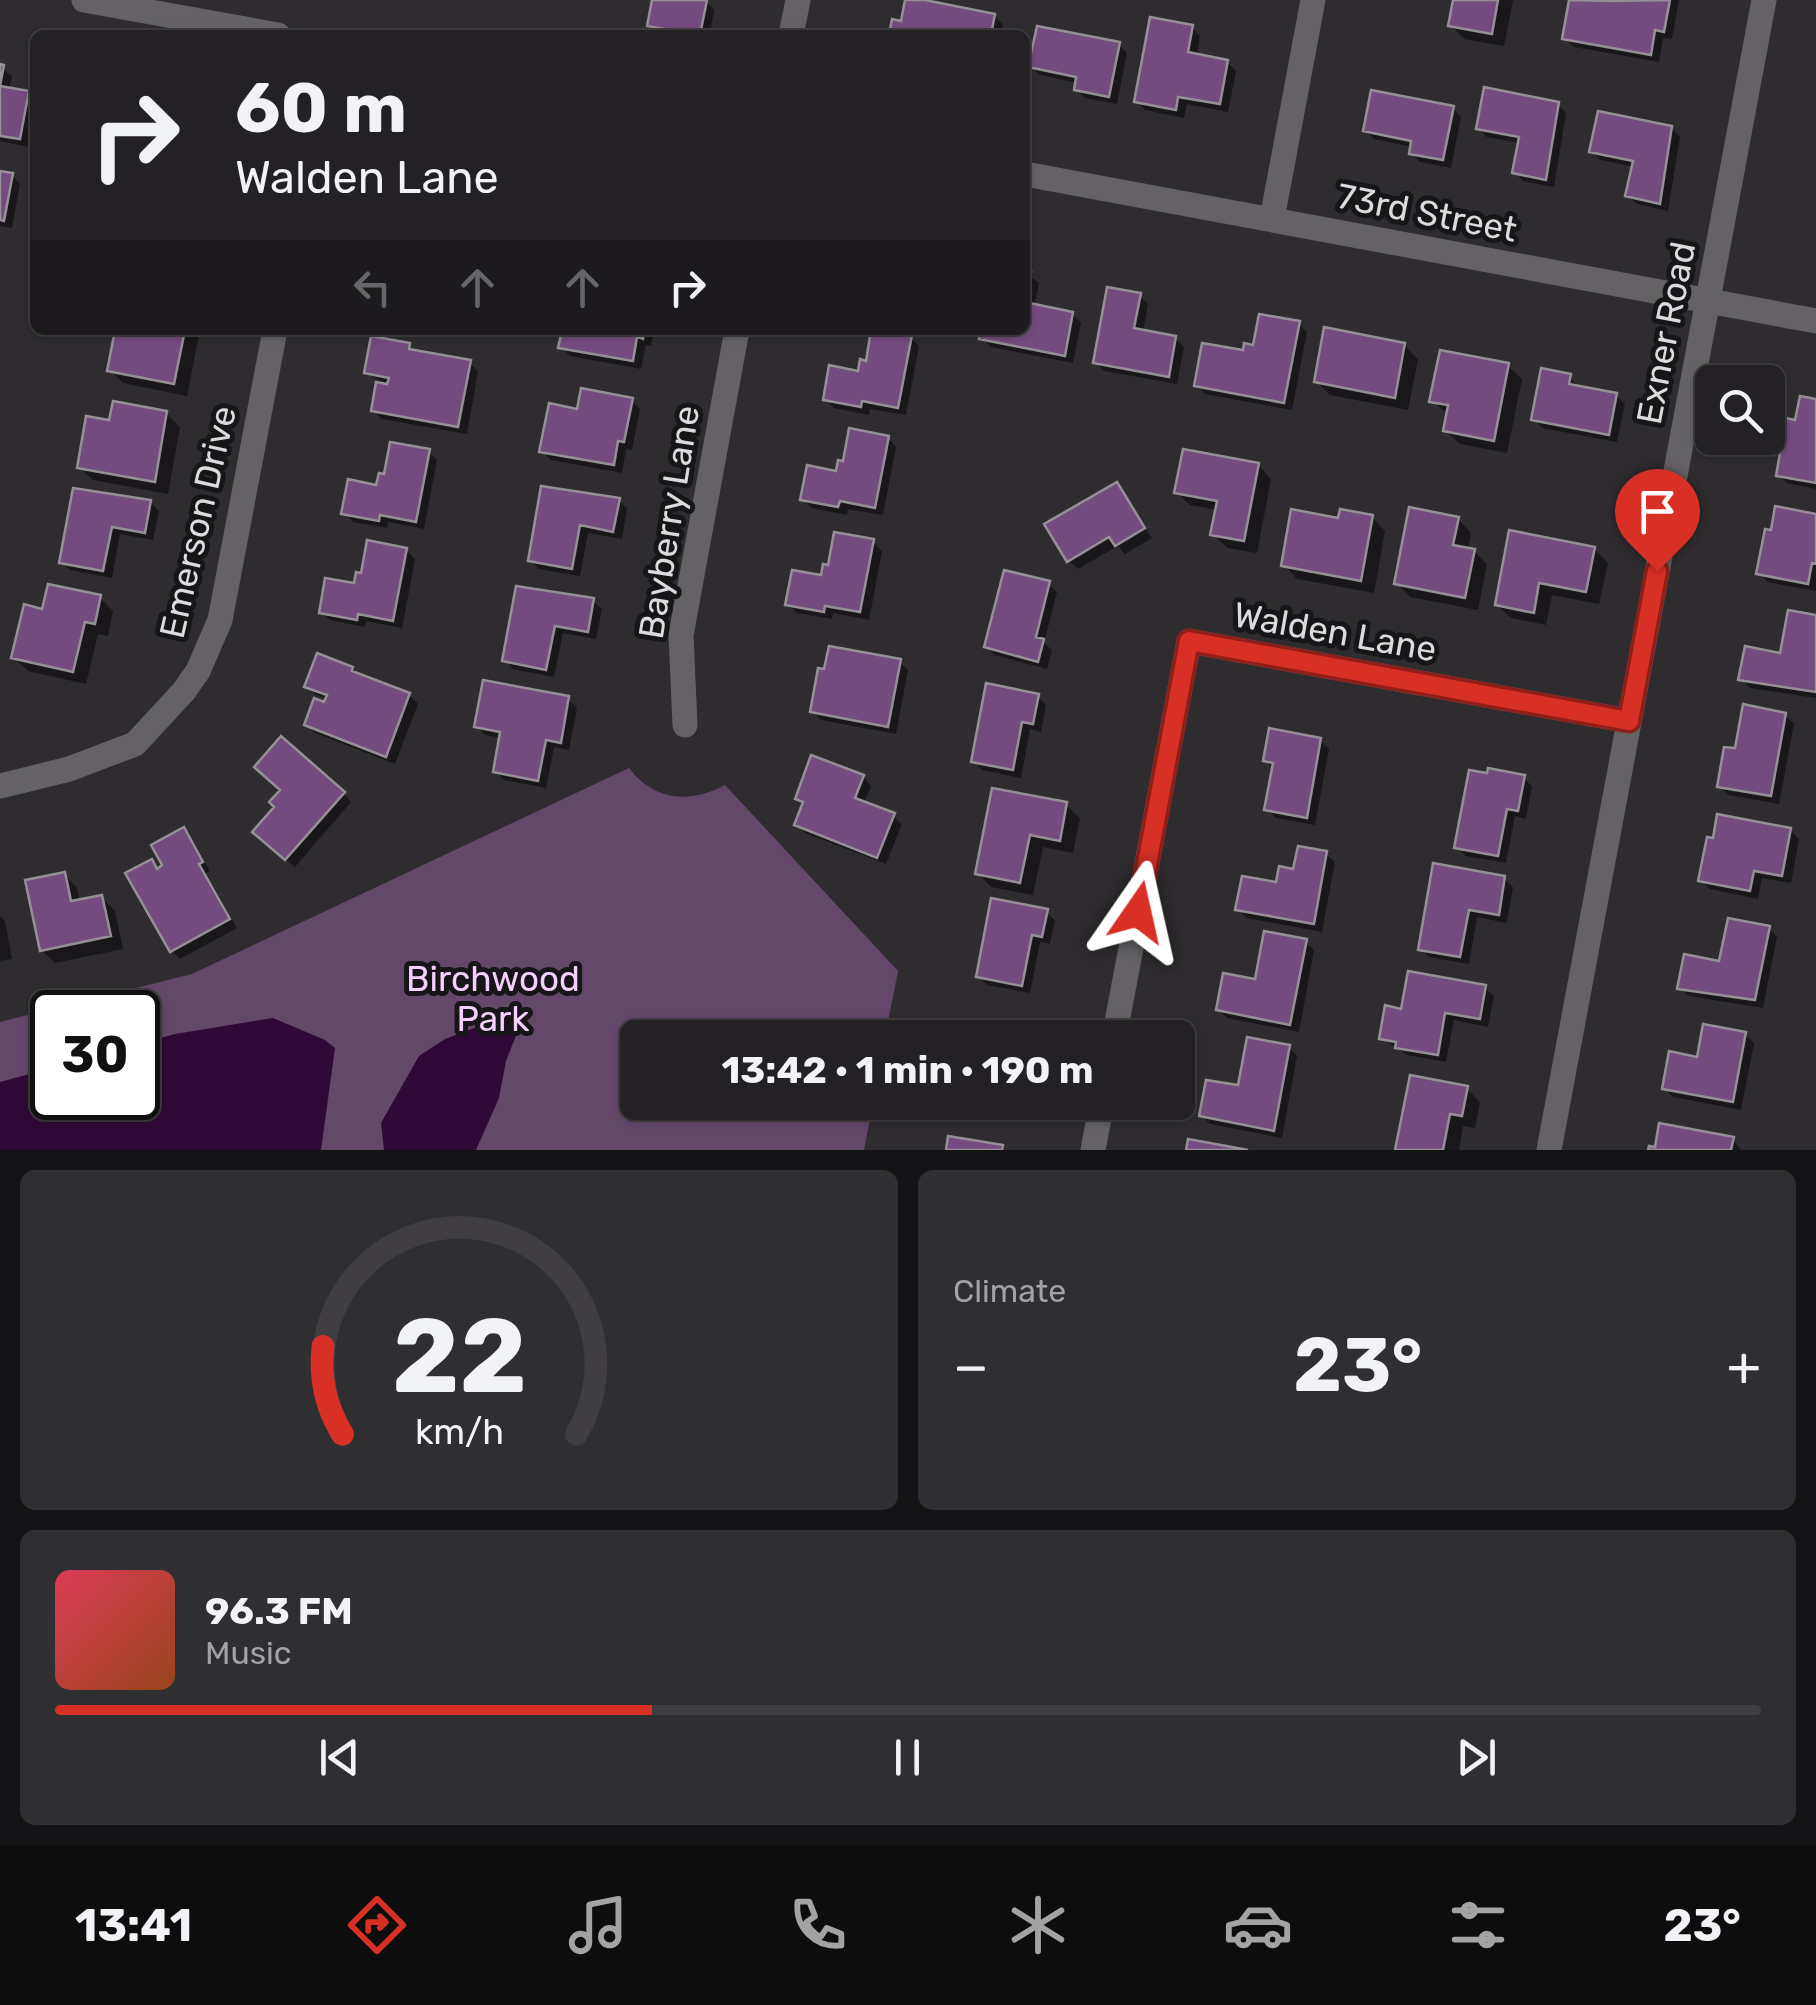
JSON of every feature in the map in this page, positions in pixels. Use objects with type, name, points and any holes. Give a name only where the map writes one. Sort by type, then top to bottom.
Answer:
[{"type":"street","points":[[84,0],[250,30]]},
{"type":"street","points":[[793,30],[798,0]]},
{"type":"street","points":[[1272,219],[1313,0]]},
{"type":"street","name":"Exner Road","points":[[1549,1150],[1764,0]]},
{"type":"street","name":"73rd Street","points":[[1030,175],[1816,321]]},
{"type":"street","name":"Emerson Drive","points":[[0,786],[70,769],[135,744],[184,692],[198,671],[220,620],[274,335]]},
{"type":"street","name":"Bayberry Lane","points":[[686,725],[681,635],[736,335]]},
{"type":"street","name":"Walden Lane","points":[[1117,1020],[1189,641],[1629,721]]},
{"type":"street","points":[[1093,1150],[1099,1120]]},
{"type":"green space","name":"Birchwood Park","points":[[629,768],[650,787],[673,796],[699,795],[725,785],[898,971],[888,1020],[620,1020],[620,1120],[870,1120],[864,1150],[0,1150],[0,1022],[30,1014],[30,1120],[160,1120],[160,990],[128,990],[192,974]]},
{"type":"shaded area","points":[[273,1018],[325,1040],[335,1048],[321,1150],[0,1150],[0,1082],[30,1074],[30,1120],[160,1120],[160,1038]]},
{"type":"shaded area","points":[[521,1023],[506,1061],[499,1098],[476,1150],[384,1150],[381,1123],[419,1056],[445,1039],[485,1024]]},
{"type":"building","points":[[652,0],[707,0],[701,30],[647,26]]},
{"type":"building","points":[[905,0],[925,0],[995,14],[992,30],[890,30],[892,19],[901,21]]},
{"type":"building","points":[[1453,0],[1498,0],[1492,34],[1448,26]]},
{"type":"building","points":[[1569,0],[1670,0],[1664,32],[1655,30],[1651,55],[1562,39]]},
{"type":"building","points":[[1150,17],[1193,25],[1188,52],[1228,60],[1220,104],[1178,97],[1176,110],[1134,102]]},
{"type":"building","points":[[1037,26],[1120,42],[1109,97],[1074,90],[1076,77],[1030,67]]},
{"type":"building","points":[[0,86],[29,91],[20,139],[0,136]]},
{"type":"building","points":[[1484,87],[1559,102],[1546,180],[1512,173],[1519,137],[1476,129]]},
{"type":"building","points":[[1371,90],[1454,106],[1443,160],[1409,154],[1411,141],[1363,131]]},
{"type":"building","points":[[1598,111],[1672,126],[1660,204],[1625,196],[1633,161],[1589,152]]},
{"type":"building","points":[[0,171],[13,173],[4,221],[0,220]]},
{"type":"building","points":[[1107,287],[1141,293],[1134,328],[1176,336],[1169,377],[1093,363]]},
{"type":"building","points":[[1030,303],[1073,312],[1065,356],[979,339],[980,335],[1030,335]]},
{"type":"building","points":[[1259,314],[1300,321],[1284,403],[1194,386],[1202,343],[1243,350],[1244,343],[1253,345]]},
{"type":"building","points":[[1324,327],[1405,343],[1395,398],[1314,382]]},
{"type":"building","points":[[114,335],[184,335],[174,384],[107,371]]},
{"type":"building","points":[[561,335],[644,335],[643,339],[637,337],[633,361],[558,348]]},
{"type":"building","points":[[870,335],[912,335],[898,408],[862,401],[861,407],[823,400],[829,365],[858,371],[860,359],[866,361]]},
{"type":"building","points":[[371,336],[410,343],[409,349],[471,360],[458,427],[371,411],[376,382],[387,384],[389,378],[364,373]]},
{"type":"building","points":[[1440,350],[1509,363],[1494,441],[1443,431],[1448,405],[1429,402]]},
{"type":"building","points":[[1541,368],[1571,374],[1569,384],[1617,393],[1609,435],[1531,420]]},
{"type":"building","points":[[581,388],[633,398],[624,442],[618,441],[614,465],[539,452],[549,403],[577,409]]},
{"type":"building","points":[[1800,396],[1816,399],[1816,483],[1776,476],[1780,455],[1785,455],[1786,418],[1795,420]]},
{"type":"building","points":[[113,401],[167,411],[155,482],[77,468],[86,416],[109,420]]},
{"type":"building","points":[[849,428],[889,436],[875,508],[840,501],[838,507],[800,500],[807,465],[836,471],[838,460],[843,461]]},
{"type":"building","points":[[390,442],[430,449],[416,522],[380,515],[379,521],[341,514],[348,479],[376,485],[379,473],[384,474]]},
{"type":"building","points":[[1183,449],[1259,463],[1244,541],[1210,535],[1217,501],[1174,493]]},
{"type":"building","points":[[1117,482],[1145,528],[1115,546],[1109,537],[1067,562],[1044,524]]},
{"type":"building","points":[[541,486],[620,498],[613,532],[580,525],[572,569],[528,561]]},
{"type":"building","points":[[73,488],[151,500],[145,533],[112,527],[103,571],[59,563]]},
{"type":"building","points":[[1775,506],[1816,514],[1816,564],[1812,563],[1808,584],[1756,574],[1765,529],[1771,530]]},
{"type":"building","points":[[1409,507],[1459,517],[1453,545],[1475,549],[1465,598],[1394,584]]},
{"type":"building","points":[[1291,509],[1338,518],[1340,509],[1373,515],[1361,581],[1281,566]]},
{"type":"building","points":[[1509,530],[1595,547],[1586,592],[1539,583],[1534,613],[1495,605]]},
{"type":"building","points":[[834,532],[874,539],[860,612],[825,606],[824,612],[785,605],[792,570],[821,575],[823,564],[828,565]]},
{"type":"building","points":[[367,540],[407,548],[393,621],[358,614],[357,620],[319,613],[325,578],[354,583],[356,572],[361,573]]},
{"type":"building","points":[[1004,570],[1050,581],[1036,637],[1044,639],[1038,662],[984,647]]},
{"type":"building","points":[[48,584],[101,595],[95,624],[85,622],[73,672],[11,658],[24,604],[42,609]]},
{"type":"building","points":[[516,586],[594,598],[588,632],[555,626],[546,670],[502,661]]},
{"type":"building","points":[[1788,610],[1816,615],[1816,692],[1738,680],[1745,646],[1780,653]]},
{"type":"building","points":[[829,646],[901,659],[888,727],[810,712],[818,668],[824,669]]},
{"type":"building","points":[[317,653],[410,693],[386,757],[304,725],[314,698],[324,702],[327,695],[304,687]]},
{"type":"building","points":[[483,680],[569,696],[561,743],[546,740],[538,781],[493,772],[500,732],[474,727]]},
{"type":"building","points":[[986,683],[1039,694],[1033,724],[1022,722],[1013,770],[971,762]]},
{"type":"building","points":[[1743,704],[1786,713],[1771,796],[1717,787],[1724,747],[1735,748]]},
{"type":"building","points":[[1269,728],[1321,738],[1307,818],[1264,810],[1273,763],[1263,761]]},
{"type":"building","points":[[281,736],[345,792],[285,860],[252,832],[274,807],[269,802],[280,790],[254,767]]},
{"type":"building","points":[[811,755],[864,775],[855,798],[895,813],[877,858],[794,825],[803,802],[795,799]]},
{"type":"building","points":[[1488,768],[1525,775],[1518,811],[1507,809],[1498,856],[1454,848],[1469,770],[1487,773]]},
{"type":"building","points":[[992,788],[1067,802],[1060,841],[1030,835],[1020,883],[975,874]]},
{"type":"building","points":[[1717,814],[1791,828],[1782,876],[1754,871],[1750,891],[1698,881],[1707,837],[1713,838]]},
{"type":"building","points":[[184,827],[203,862],[199,864],[230,919],[170,952],[125,873],[152,859],[157,869],[162,865],[151,845]]},
{"type":"building","points":[[1298,846],[1327,851],[1314,924],[1235,910],[1242,876],[1276,882],[1279,866],[1293,869]]},
{"type":"building","points":[[1433,863],[1505,876],[1499,915],[1469,910],[1460,957],[1418,950]]},
{"type":"building","points":[[65,872],[71,901],[102,895],[111,936],[40,951],[25,880]]},
{"type":"building","points":[[991,898],[1048,909],[1042,937],[1032,935],[1022,986],[976,977]]},
{"type":"building","points":[[1728,918],[1770,926],[1755,1000],[1677,989],[1684,954],[1719,961]]},
{"type":"building","points":[[1264,931],[1307,939],[1290,1025],[1216,1010],[1223,973],[1255,979]]},
{"type":"building","points":[[1408,971],[1486,985],[1480,1019],[1445,1013],[1438,1055],[1395,1048],[1396,1042],[1379,1039],[1385,1005],[1401,1009]]},
{"type":"building","points":[[1703,1024],[1746,1032],[1733,1102],[1662,1089],[1669,1051],[1697,1057]]},
{"type":"building","points":[[1247,1037],[1290,1045],[1274,1131],[1199,1116],[1206,1080],[1238,1085]]},
{"type":"building","points":[[1410,1075],[1468,1086],[1462,1116],[1450,1114],[1443,1150],[1395,1150]]},
{"type":"building","points":[[1659,1123],[1734,1137],[1731,1150],[1648,1150],[1649,1146],[1655,1147]]},
{"type":"building","points":[[948,1136],[1003,1145],[1002,1150],[946,1150]]},
{"type":"building","points":[[1188,1139],[1248,1150],[1186,1150]]},
{"type":"route","points":[[1138,912],[1189,641],[1629,721],[1657,571]]}]
